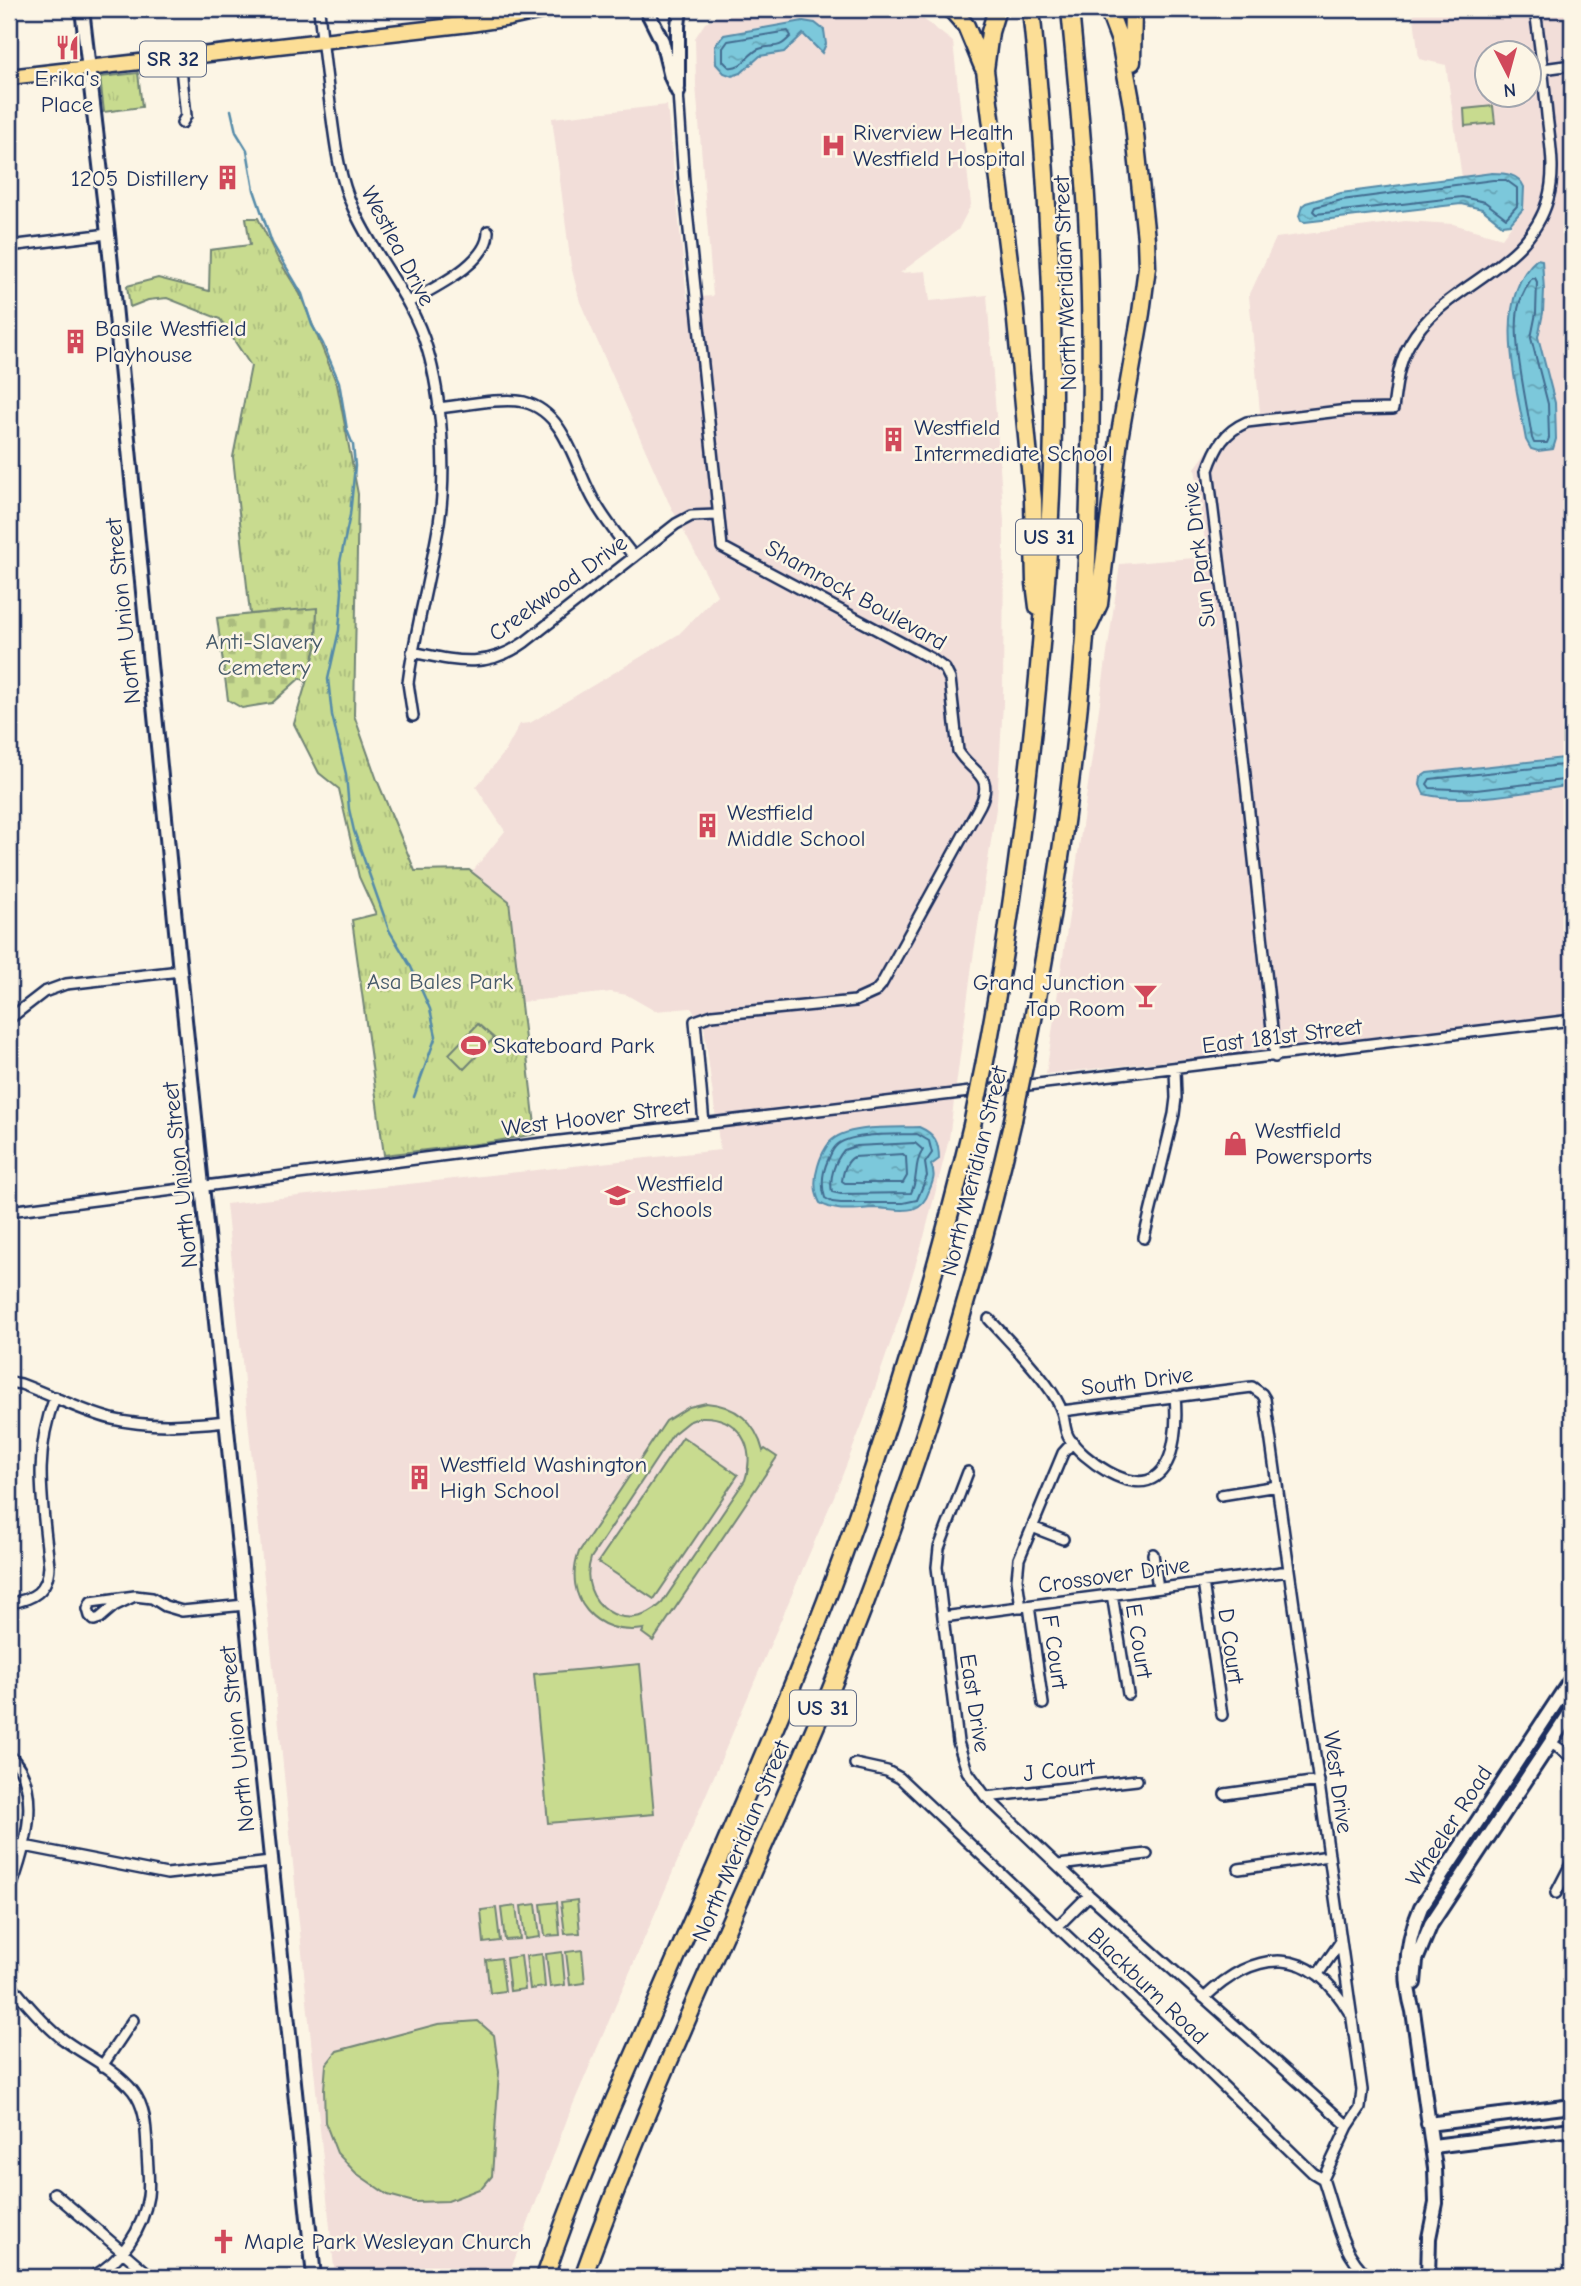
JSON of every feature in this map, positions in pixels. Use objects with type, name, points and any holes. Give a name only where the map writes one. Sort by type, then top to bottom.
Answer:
[{"type":"highway","points":[[951,9],[972,38],[985,70]]},
{"type":"highway","points":[[997,9],[990,32],[985,70],[1014,300],[1033,500],[1035,583],[1042,639]]},
{"type":"highway","name":"North Meridian Street","points":[[545,2277],[598,2138],[792,1687],[847,1546],[901,1387],[939,1258],[972,1125],[1012,913],[1042,639],[1051,488],[1052,321],[1044,151],[1031,9]]},
{"type":"highway","name":"North Meridian Street","points":[[583,2277],[622,2176],[827,1698],[883,1557],[946,1366],[991,1210],[1013,1120],[1056,881],[1085,636],[1092,451],[1091,328],[1084,158],[1070,9]]},
{"type":"highway","points":[[1085,636],[1099,604],[1119,439],[1145,287],[1146,239],[1132,106],[1116,27],[1108,9]]},
{"type":"highway","points":[[1132,106],[1133,9]]},
{"type":"main road","name":"SR 32","points":[[422,29],[496,9]]},
{"type":"main road","name":"SR 32","points":[[9,77],[503,20],[551,9]]},
{"type":"street","name":"North Union Street","points":[[82,9],[108,234],[180,971],[314,2277]]},
{"type":"street","name":"Westlea Drive","points":[[319,9],[336,152],[346,191],[370,242],[409,302],[427,349],[438,408],[442,453],[439,522],[412,652],[408,683],[413,716]]},
{"type":"street","name":"Shamrock Boulevard","points":[[646,9],[662,41],[671,77],[678,92]]},
{"type":"street","name":"Shamrock Boulevard","points":[[680,9],[678,92],[684,182],[722,547],[945,668],[951,687],[958,751],[968,765],[981,774],[985,787],[985,795],[980,805],[875,992],[855,1001],[712,1015],[695,1021],[704,1124]]},
{"type":"street","name":"Sun Park Drive","points":[[1275,1056],[1241,737],[1208,470],[1222,439],[1233,428],[1247,422],[1348,410],[1393,410],[1398,372],[1404,354],[1421,326],[1438,309],[1507,260],[1529,238],[1543,214],[1551,186],[1552,162],[1535,9]]},
{"type":"street","points":[[180,58],[186,116],[182,123]]},
{"type":"street","points":[[1543,69],[1572,65]]},
{"type":"street","points":[[409,302],[449,279],[478,256],[487,244],[488,232]]},
{"type":"street","points":[[9,246],[108,234]]},
{"type":"street","points":[[438,408],[515,401],[537,407],[546,413],[561,431],[596,506],[634,557]]},
{"type":"street","name":"Creekwood Drive","points":[[412,652],[467,662],[499,657],[525,642],[684,519],[717,514]]},
{"type":"street","points":[[9,1019],[44,992],[66,984],[180,971]]},
{"type":"street","name":"East 181st Street","points":[[996,1090],[1572,1020]]},
{"type":"street","points":[[1144,1238],[1174,1114],[1175,1069]]},
{"type":"street","name":"West Hoover Street","points":[[9,1211],[996,1090]]},
{"type":"street","name":"South Drive","points":[[989,1319],[1038,1373],[1062,1411],[1252,1387]]},
{"type":"street","points":[[9,1382],[21,1384],[93,1414],[126,1422],[165,1425],[226,1421]]},
{"type":"street","name":"West Drive","points":[[1252,1387],[1262,1394],[1266,1406],[1363,2101],[1323,2179]]},
{"type":"street","points":[[1062,1411],[1064,1425],[1073,1442],[1090,1459],[1116,1476],[1135,1482],[1152,1479],[1161,1472],[1177,1426],[1174,1396]]},
{"type":"street","points":[[9,1603],[33,1597],[44,1588],[47,1581],[49,1566],[40,1459],[48,1417],[55,1397]]},
{"type":"street","name":"F Court","points":[[1043,1704],[1017,1567],[1063,1453],[1073,1442]]},
{"type":"street","name":"East Drive","points":[[968,1472],[939,1548],[937,1567],[958,1742],[967,1771],[986,1797],[1089,1895],[1348,2126]]},
{"type":"street","points":[[1221,1495],[1277,1486]]},
{"type":"street","points":[[1032,1527],[1063,1539]]},
{"type":"street","points":[[1153,1554],[1158,1588]]},
{"type":"street","name":"Crossover Drive","points":[[943,1617],[1289,1571]]},
{"type":"street","name":"D Court","points":[[1203,1582],[1222,1715]]},
{"type":"street","name":"E Court","points":[[1112,1594],[1128,1694]]},
{"type":"street","points":[[135,1596],[114,1606],[100,1618],[94,1620],[90,1616],[90,1602],[135,1596],[152,1598],[165,1606],[182,1611],[245,1605]]},
{"type":"street","name":"Wheeler Road","points":[[1428,2277],[1429,2238],[1436,2203],[1433,2151],[1413,2011],[1407,1993],[1406,1963],[1411,1933],[1421,1907],[1572,1678]]},
{"type":"street","name":"Wheeler Road","points":[[1413,2011],[1416,1960],[1431,1924],[1572,1710]]},
{"type":"street","points":[[1551,1743],[1572,1757]]},
{"type":"street","points":[[9,1755],[22,1772],[30,1795],[23,1844],[9,1893]]},
{"type":"street","name":"Blackburn Road","points":[[855,1764],[877,1768],[900,1778],[1313,2174],[1323,2179]]},
{"type":"street","name":"J Court","points":[[986,1797],[1137,1780]]},
{"type":"street","points":[[1225,1794],[1319,1781]]},
{"type":"street","points":[[9,1843],[167,1874],[271,1862]]},
{"type":"street","points":[[1059,1865],[1147,1854]]},
{"type":"street","points":[[1239,1869],[1329,1856]]},
{"type":"street","points":[[1556,1893],[1572,1862]]},
{"type":"street","points":[[1058,1927],[1089,1895]]},
{"type":"street","points":[[1318,1974],[1341,1941]]},
{"type":"street","points":[[1204,1998],[1238,1971],[1266,1961],[1289,1962],[1318,1974],[1337,1993],[1351,2017]]},
{"type":"street","points":[[9,1982],[59,2036],[124,2081],[134,2092],[145,2116],[148,2193],[140,2223],[122,2252],[103,2271],[92,2277]]},
{"type":"street","points":[[102,2066],[133,2020]]},
{"type":"street","points":[[1429,2124],[1572,2106]]},
{"type":"street","points":[[1433,2151],[1572,2129]]},
{"type":"street","points":[[1323,2179],[1345,2246],[1353,2260],[1369,2277]]},
{"type":"street","points":[[54,2193],[152,2277]]},
{"type":"shaded area","name":"Westfield Schools","points":[[804,9],[902,9],[917,14],[953,42],[971,205],[958,230],[900,273],[926,271],[930,301],[987,295],[1004,521],[1003,704],[997,802],[949,1139],[924,1237],[865,1417],[835,1494],[569,2114],[508,2277],[335,2277],[226,1204],[720,1150],[704,1027],[691,1008],[655,1011],[627,995],[611,992],[521,1002],[509,901],[472,872],[505,831],[476,787],[505,752],[520,724],[530,723],[679,634],[717,595],[668,501],[580,302],[571,266],[552,118],[667,105],[687,298],[713,296],[696,85],[695,38],[705,23],[717,17]]},
{"type":"shaded area","points":[[1413,9],[1572,9],[1572,1017],[1046,1074],[1120,564],[1207,557],[1195,468],[1223,431],[1260,412],[1249,296],[1276,238],[1405,221],[1453,224],[1502,238],[1518,216],[1506,173],[1462,178],[1446,65],[1419,59]]},
{"type":"green space","points":[[138,73],[142,107],[104,112],[100,77]]},
{"type":"green space","points":[[1493,108],[1495,123],[1465,126],[1464,109]]},
{"type":"green space","name":"Asa Bales Park","points":[[246,218],[258,218],[277,257],[300,294],[337,384],[358,494],[354,715],[377,780],[415,871],[469,870],[509,901],[536,1134],[384,1155],[352,920],[376,914],[359,877],[339,789],[319,773],[294,724],[316,649],[317,608],[250,614],[233,457],[251,366],[220,319],[167,298],[148,300],[130,307],[127,286],[158,278],[209,291],[210,250],[250,245]]},
{"type":"green space","name":"Anti-Slavery Cemetery","points":[[317,607],[316,649],[306,681],[300,678],[272,703],[242,708],[228,700],[217,618]]},
{"type":"green space","name":"Skateboard Park","points":[[478,1024],[494,1038],[464,1069],[449,1054]]},
{"type":"green space","points":[[706,1403],[727,1407],[750,1424],[763,1451],[765,1449],[777,1457],[653,1641],[642,1633],[644,1629],[611,1627],[587,1611],[579,1599],[575,1585],[575,1569],[579,1552],[666,1421],[689,1407]],"holes":[[[701,1417],[725,1421],[741,1435],[748,1456],[745,1480],[662,1603],[648,1613],[634,1617],[620,1616],[608,1611],[598,1602],[591,1589],[588,1575],[591,1558],[673,1434],[688,1422]]]},
{"type":"green space","points":[[683,1437],[738,1475],[654,1599],[598,1562]]},
{"type":"green space","points":[[640,1664],[654,1814],[548,1823],[534,1674]]},
{"type":"green space","points":[[577,1900],[580,1933],[565,1934],[561,1902]]},
{"type":"green space","points":[[557,1902],[560,1935],[545,1936],[541,1904]]},
{"type":"green space","points":[[536,1904],[540,1937],[525,1939],[521,1906]]},
{"type":"green space","points":[[516,1906],[520,1939],[505,1940],[501,1908]]},
{"type":"green space","points":[[496,1908],[500,1941],[484,1943],[481,1910]]},
{"type":"green space","points":[[582,1950],[585,1983],[570,1985],[566,1952]]},
{"type":"green space","points":[[562,1952],[565,1985],[550,1987],[546,1954]]},
{"type":"green space","points":[[542,1954],[545,1987],[530,1989],[526,1956]]},
{"type":"green space","points":[[521,1956],[525,1989],[510,1991],[506,1958]]},
{"type":"green space","points":[[501,1958],[505,1991],[490,1993],[486,1960]]},
{"type":"green space","points":[[478,2021],[494,2035],[499,2072],[492,2176],[482,2188],[448,2201],[414,2202],[388,2195],[356,2173],[337,2153],[325,2122],[326,2065],[337,2051],[438,2024]]},
{"type":"water","points":[[803,21],[815,23],[824,30],[826,44],[822,53],[803,34],[784,52],[760,56],[741,73],[732,76],[724,73],[716,64],[715,45],[724,35]]},
{"type":"water","points":[[1492,173],[1515,177],[1524,187],[1523,209],[1510,224],[1502,225],[1482,209],[1461,204],[1305,222],[1301,221],[1299,216],[1306,203],[1341,193]]},
{"type":"water","points":[[1537,259],[1542,260],[1544,290],[1538,337],[1555,403],[1556,439],[1553,449],[1538,451],[1531,449],[1526,440],[1511,345],[1515,296],[1523,276]]},
{"type":"water","points":[[1572,757],[1572,785],[1498,796],[1458,798],[1424,794],[1420,785],[1421,777],[1427,773]]},
{"type":"water","points":[[919,1127],[935,1139],[939,1159],[931,1165],[933,1181],[920,1205],[907,1210],[846,1210],[820,1203],[815,1180],[817,1171],[826,1147],[837,1136],[872,1128]]},
{"type":"waterway","points":[[231,110],[236,132],[247,150],[254,190],[272,243],[302,294],[312,325],[339,382],[347,430],[353,445],[355,466],[350,515],[340,562],[342,592],[339,630],[328,679],[332,715],[346,774],[354,831],[389,930],[411,967],[430,1009],[436,1036],[414,1097]]},
{"type":"place","name":"Erika's Place","points":[[67,48]]},
{"type":"place","name":"Riverview Health Westfield Hospital","points":[[833,145]]},
{"type":"place","name":"1205 Distillery","points":[[228,178]]},
{"type":"place","name":"Basile Westfield Playhouse","points":[[75,341]]},
{"type":"place","name":"Westfield Intermediate School","points":[[894,440]]},
{"type":"place","name":"Westfield Middle School","points":[[707,825]]},
{"type":"place","name":"Grand Junction Tap Room","points":[[1145,995]]},
{"type":"place","name":"Skateboard Park","points":[[473,1045]]},
{"type":"place","name":"Westfield Powersports","points":[[1235,1143]]},
{"type":"place","name":"Westfield Schools","points":[[617,1196]]},
{"type":"place","name":"Westfield Washington High School","points":[[420,1477]]},
{"type":"place","name":"Maple Park Wesleyan Church","points":[[224,2241]]}]
